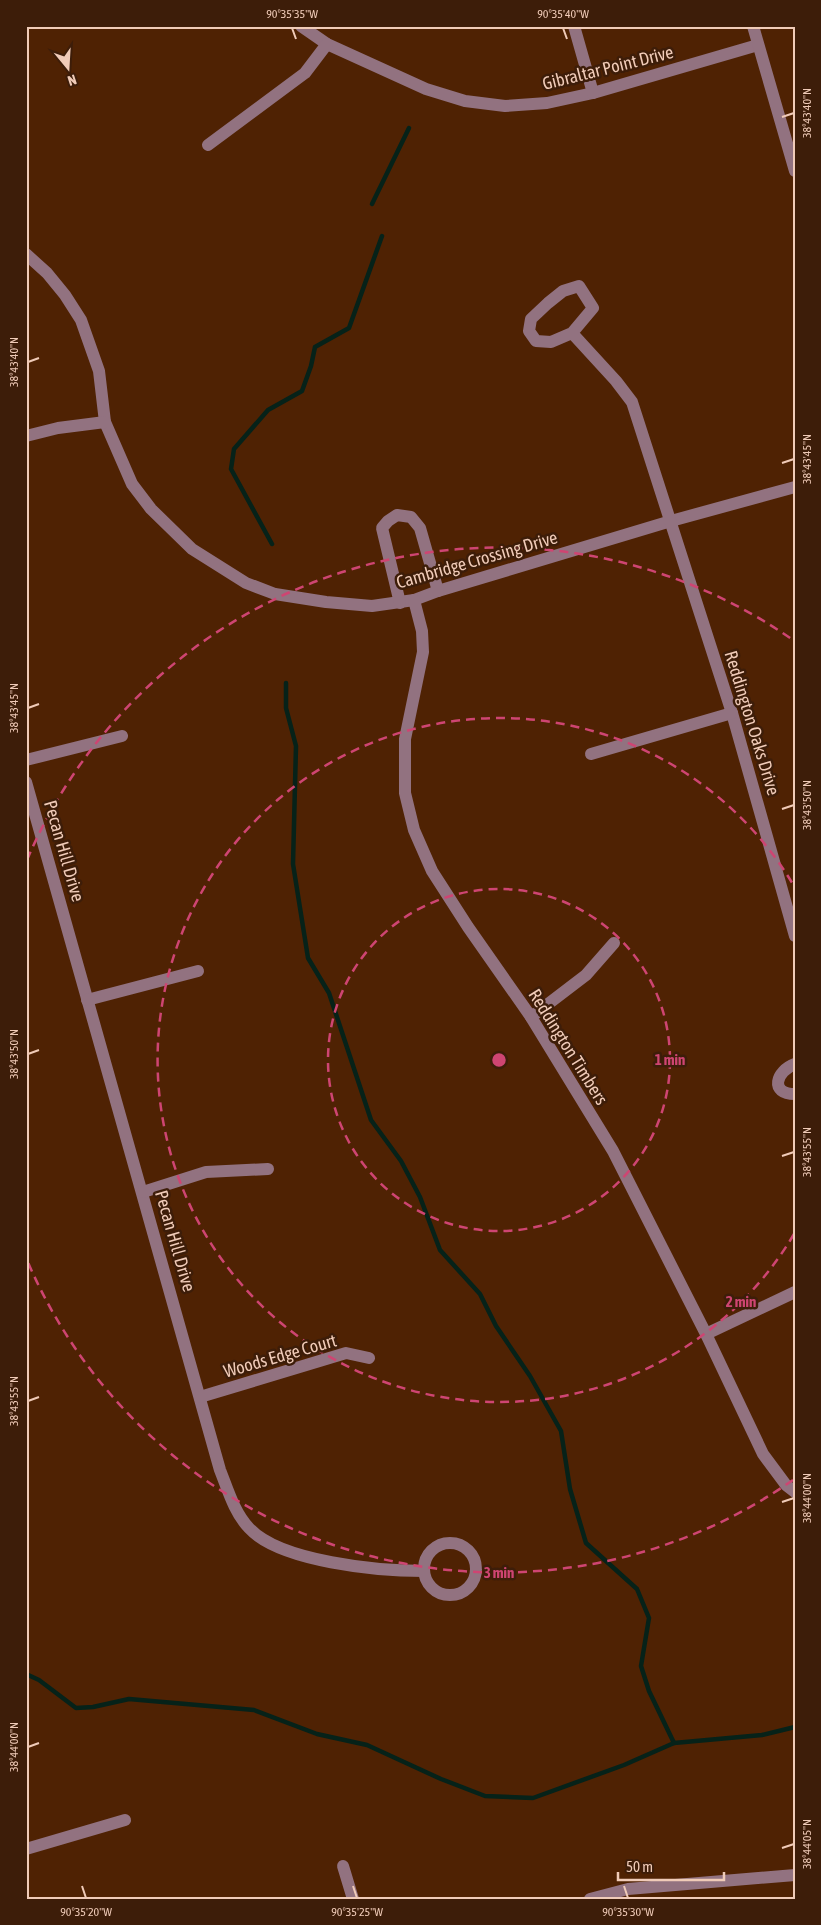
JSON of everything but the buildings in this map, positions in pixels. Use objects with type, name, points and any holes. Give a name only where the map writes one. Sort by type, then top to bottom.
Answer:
[{"type":"street","name":"Gibraltar Point Drive","points":[[301,26],[327,44],[426,89],[465,101],[505,106],[547,103],[593,93],[758,45]]},
{"type":"street","points":[[574,26],[593,93]]},
{"type":"street","points":[[753,26],[795,171]]},
{"type":"street","points":[[208,145],[305,73],[327,44]]},
{"type":"street","name":"Cambridge Crossing Drive","points":[[26,254],[53,280],[81,320],[98,371],[104,422],[132,484],[146,502],[192,550],[246,583],[274,594],[326,602],[372,606],[400,603],[671,521],[795,487]]},
{"type":"street","points":[[579,286],[593,308],[572,333],[551,342],[536,341],[529,331],[531,319],[548,303],[563,291],[579,286]]},
{"type":"street","name":"Reddington Oaks Drive","points":[[572,333],[616,381],[632,402],[732,713],[795,936]]},
{"type":"street","points":[[26,436],[58,428],[104,422]]},
{"type":"street","points":[[400,603],[382,528],[397,515],[411,518],[420,528],[438,591]]},
{"type":"street","name":"Reddington Timbers","points":[[414,600],[422,631],[423,652],[405,739],[405,793],[414,830],[432,871],[468,927],[531,1017],[613,1151],[706,1334],[763,1454],[786,1485],[795,1492]]},
{"type":"street","points":[[591,754],[732,713]]},
{"type":"street","points":[[26,760],[122,736]]},
{"type":"street","name":"Pecan Hill Drive","points":[[26,782],[200,1397],[224,1478],[240,1517],[250,1529],[278,1548],[308,1557],[395,1571],[424,1571]]},
{"type":"street","points":[[531,1017],[586,975],[614,943]]},
{"type":"street","points":[[87,1000],[198,971]]},
{"type":"street","points":[[795,1064],[788,1067],[779,1076],[778,1082],[779,1089],[785,1094],[795,1094]]},
{"type":"street","points":[[143,1192],[206,1172],[268,1169]]},
{"type":"street","points":[[706,1334],[795,1292]]},
{"type":"street","name":"Woods Edge Court","points":[[200,1397],[346,1354],[369,1358]]},
{"type":"street","points":[[444,1543],[462,1545],[474,1557],[477,1566],[473,1582],[460,1594],[452,1596],[443,1595],[435,1591],[429,1585],[424,1571],[425,1560],[429,1552],[436,1546],[444,1543]]},
{"type":"street","points":[[26,1849],[125,1820]]},
{"type":"street","points":[[343,1866],[353,1899]]},
{"type":"street","points":[[590,1899],[628,1889],[795,1875]]},
{"type":"waterway","points":[[372,204],[409,128]]},
{"type":"waterway","points":[[272,544],[231,469],[234,449],[268,410],[302,391],[311,366],[315,347],[349,328],[382,236]]},
{"type":"waterway","points":[[286,683],[286,708],[296,746],[293,864],[308,958],[329,993],[371,1120],[401,1161],[420,1197],[440,1250],[480,1294],[496,1326],[530,1376],[561,1431],[570,1489],[586,1543],[637,1589],[649,1618],[641,1666],[649,1691],[674,1743]]},
{"type":"waterway","points":[[26,1674],[39,1680],[76,1708],[93,1707],[129,1699],[254,1710],[317,1734],[367,1745],[441,1779],[485,1796],[533,1798],[624,1765],[674,1743],[762,1735],[795,1727]]}]
